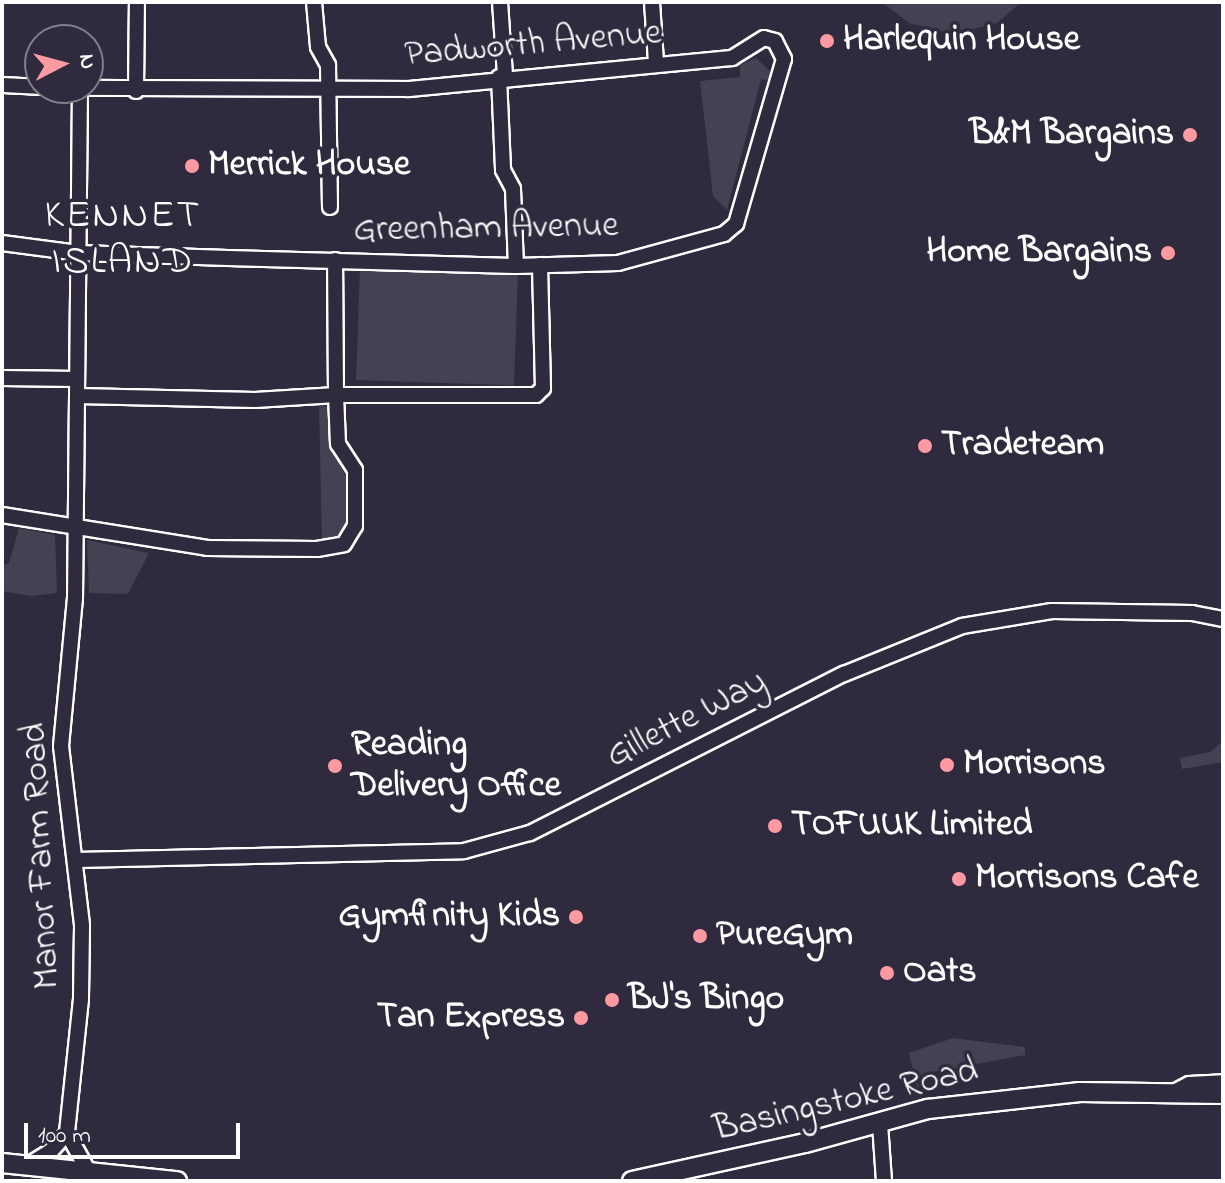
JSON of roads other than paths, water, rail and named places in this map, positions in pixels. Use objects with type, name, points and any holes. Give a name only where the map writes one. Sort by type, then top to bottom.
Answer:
[{"type":"main road","name":"Basingstoke Road","points":[[1171,1093],[1223,1104]]},
{"type":"main road","name":"Basingstoke Road","points":[[632,1181],[880,1124],[928,1109],[1005,1098],[1223,1094]]},
{"type":"main road","points":[[2,1163],[177,1181]]},
{"type":"street","points":[[136,91],[137,2]]},
{"type":"street","points":[[314,2],[329,91],[330,207]]},
{"type":"street","points":[[500,2],[503,170],[513,189],[516,266]]},
{"type":"street","points":[[652,2],[656,63]]},
{"type":"street","name":"Padworth Avenue","points":[[104,90],[408,89],[502,76],[732,58],[764,38],[780,48]]},
{"type":"street","name":"Greenham Avenue","points":[[2,243],[78,253],[516,266],[618,263],[732,228],[784,70],[780,48]]},
{"type":"street","points":[[2,85],[24,86]]},
{"type":"street","name":"Manor Farm Road","points":[[67,1133],[81,999],[76,860],[61,746],[75,598],[80,104]]},
{"type":"street","points":[[2,515],[207,548],[317,549],[344,544],[355,526],[355,470],[338,444],[335,260]]},
{"type":"street","points":[[78,396],[315,398],[336,395],[536,395],[543,388],[540,265]]},
{"type":"street","points":[[2,378],[77,379]]},
{"type":"street","name":"Gillette Way","points":[[76,860],[464,851],[530,833],[844,674],[962,626],[1052,611],[1192,613],[1223,619]]},
{"type":"street","points":[[1171,1093],[1189,1084],[1223,1082]]},
{"type":"street","points":[[880,1124],[884,1181]]},
{"type":"street","points":[[25,1167],[51,1151],[67,1133],[90,1174]]},
{"type":"place","name":"Harlequin House","points":[[827,41]]},
{"type":"place","name":"B&M Bargains","points":[[1190,135]]},
{"type":"place","name":"Merrick House","points":[[192,166]]},
{"type":"place","name":"Home Bargains","points":[[1168,253]]},
{"type":"place","name":"Tradeteam","points":[[925,446]]},
{"type":"place","name":"Morrisons","points":[[947,765]]},
{"type":"place","name":"Reading Delivery Office","points":[[335,766]]},
{"type":"place","name":"TOFUUK Limited","points":[[775,826]]},
{"type":"place","name":"Morrisons Cafe","points":[[959,879]]},
{"type":"place","name":"Gymfinity Kids","points":[[576,917]]},
{"type":"place","name":"PureGym","points":[[700,936]]},
{"type":"place","name":"Oats","points":[[887,973]]},
{"type":"place","name":"BJ's Bingo","points":[[612,1000]]},
{"type":"place","name":"Tan Express","points":[[581,1018]]},
{"type":"district","name":"KENNET ISLAND","points":[[123,240]]}]
